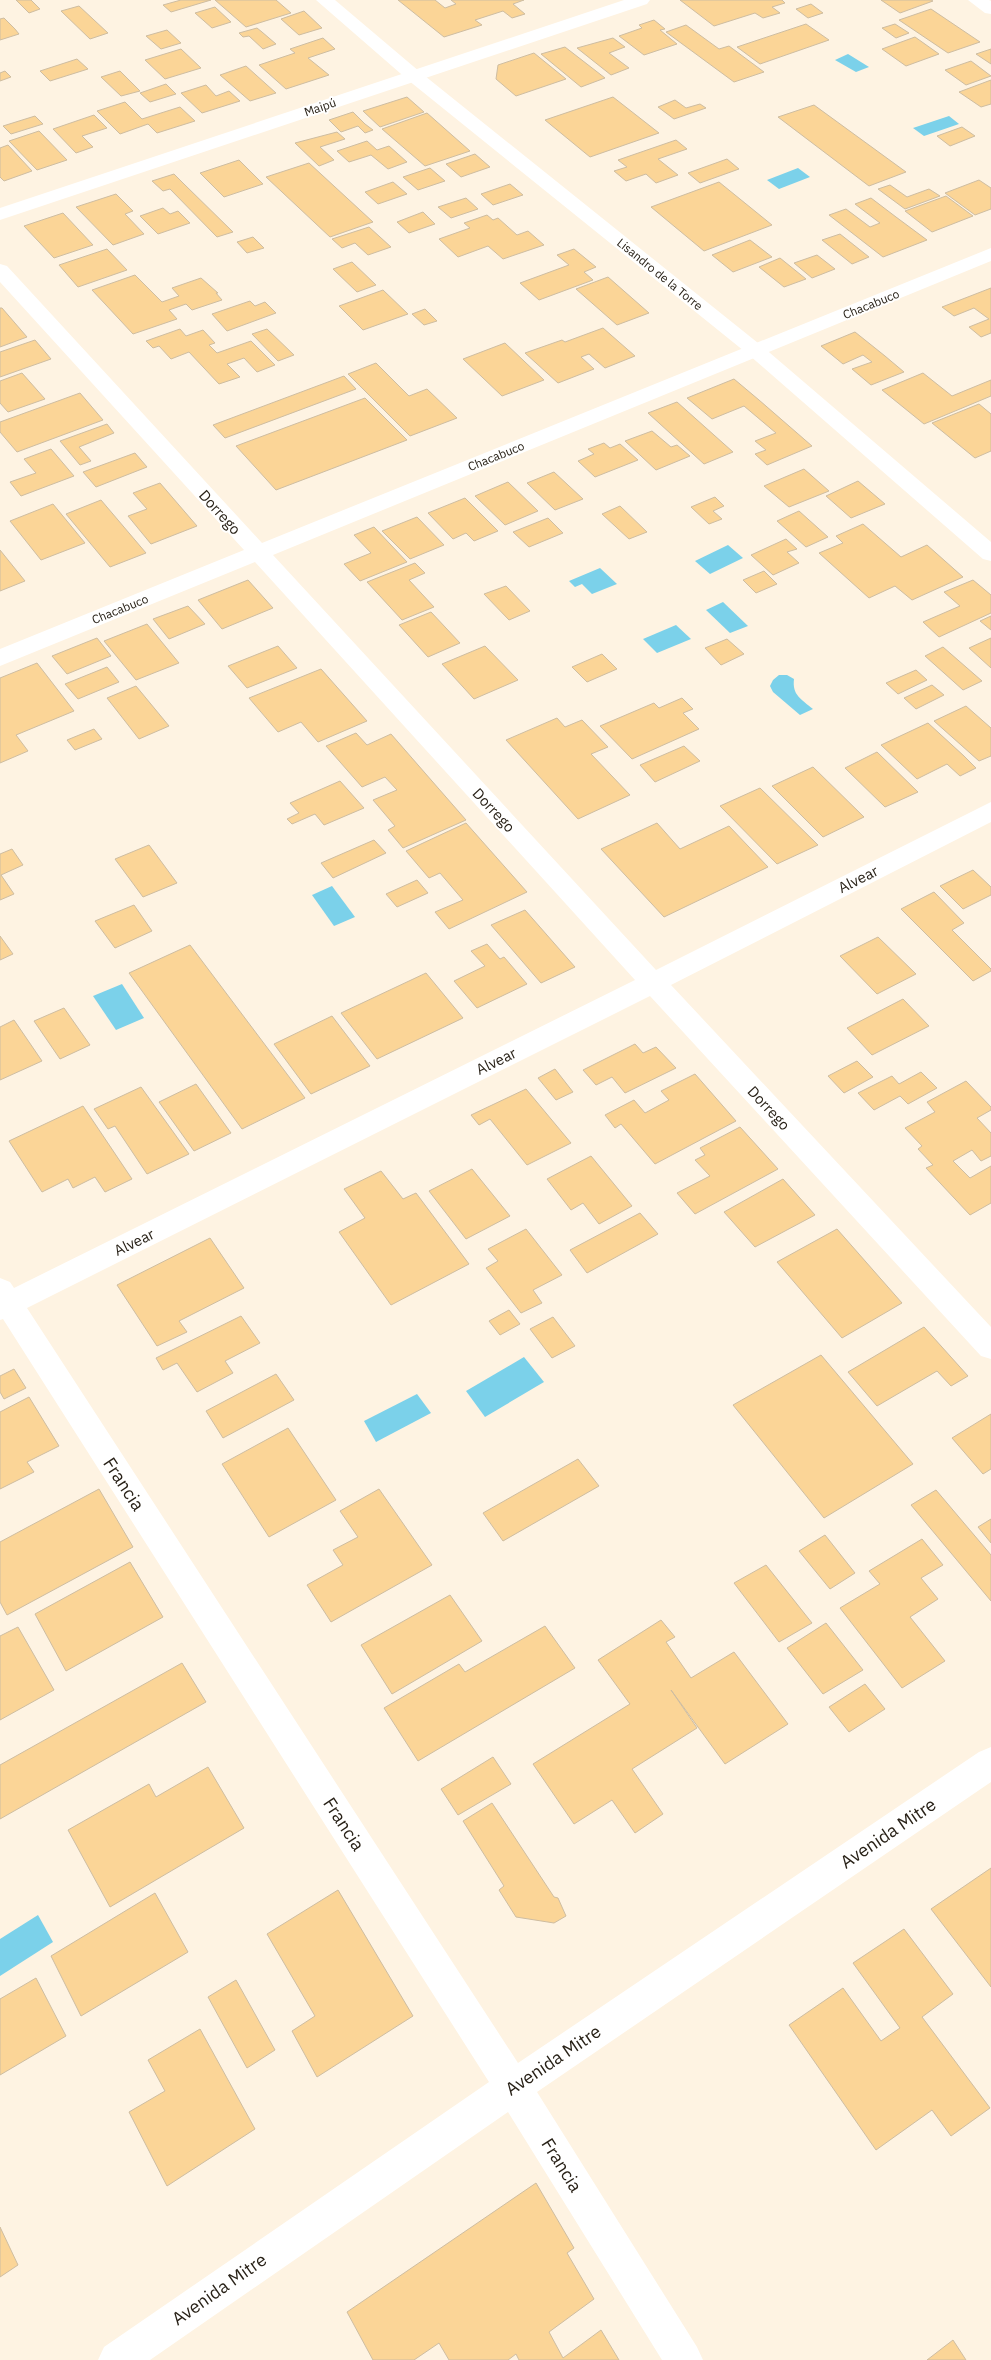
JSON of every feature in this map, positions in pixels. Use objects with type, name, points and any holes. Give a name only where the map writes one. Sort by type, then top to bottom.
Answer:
[{"type":"street","name":"Lisandro de la Torre","points":[[325,0],[414,76],[756,351],[991,554]]},
{"type":"street","name":"Maipú","points":[[0,214],[641,0]]},
{"type":"street","points":[[977,0],[991,9]]},
{"type":"street","name":"Chacabuco","points":[[0,658],[991,254]]},
{"type":"street","name":"Dorrego","points":[[0,270],[653,983],[991,1347]]},
{"type":"street","name":"Alvear","points":[[3,1301],[653,983],[991,812]]},
{"type":"street","name":"Francia","points":[[3,1301],[513,2087],[684,2360]]},
{"type":"street","name":"Avenida Mitre","points":[[117,2360],[513,2087],[991,1763]]},
{"type":"water","points":[[848,54],[869,67],[856,72],[835,60]]},
{"type":"water","points":[[949,116],[959,124],[924,136],[913,128]]},
{"type":"water","points":[[798,168],[810,177],[779,189],[767,180]]},
{"type":"water","points":[[728,545],[743,558],[710,574],[695,561]]},
{"type":"water","points":[[600,568],[617,584],[592,594],[582,584],[575,587],[569,581]]},
{"type":"water","points":[[723,602],[748,626],[730,633],[706,610]]},
{"type":"water","points":[[676,625],[691,639],[657,653],[643,639]]},
{"type":"water","points":[[779,675],[787,675],[794,679],[796,693],[813,709],[800,715],[773,692],[770,686]]},
{"type":"water","points":[[332,886],[355,917],[334,926],[312,895]]},
{"type":"water","points":[[122,984],[144,1018],[116,1030],[93,996]]},
{"type":"water","points":[[524,1357],[544,1382],[485,1417],[466,1391]]},
{"type":"water","points":[[417,1394],[431,1413],[376,1442],[364,1421]]},
{"type":"water","points":[[38,1915],[53,1942],[0,1976],[0,1939]]},
{"type":"building","points":[[16,0],[31,0],[40,9],[29,13]]},
{"type":"building","points":[[181,0],[211,0],[171,12],[163,5]]},
{"type":"building","points":[[215,0],[276,0],[291,13],[246,27]]},
{"type":"building","points":[[398,0],[435,0],[445,8],[456,4],[451,0],[524,0],[513,4],[525,14],[512,18],[503,11],[475,20],[482,25],[444,37]]},
{"type":"building","points":[[680,0],[782,0],[785,3],[772,7],[780,13],[763,18],[755,13],[714,26]]},
{"type":"building","points":[[881,0],[931,0],[933,1],[900,13]]},
{"type":"building","points":[[811,4],[823,13],[808,18],[796,9]]},
{"type":"building","points":[[79,6],[108,33],[90,39],[61,11]]},
{"type":"building","points":[[215,7],[231,22],[212,28],[195,13]]},
{"type":"building","points":[[931,9],[980,42],[948,53],[899,20]]},
{"type":"building","points":[[304,11],[322,28],[299,35],[281,19]]},
{"type":"building","points":[[4,18],[19,34],[0,40],[0,19]]},
{"type":"building","points":[[654,20],[665,29],[660,30],[677,44],[644,55],[619,36],[642,28],[639,25]]},
{"type":"building","points":[[806,24],[829,40],[760,64],[737,47]]},
{"type":"building","points":[[895,24],[909,33],[896,38],[882,28]]},
{"type":"building","points":[[686,25],[719,49],[729,46],[764,72],[734,82],[666,32]]},
{"type":"building","points":[[257,28],[276,44],[263,49],[249,36],[243,37],[239,33]]},
{"type":"building","points":[[167,30],[181,43],[161,49],[146,36]]},
{"type":"building","points":[[915,37],[939,54],[906,66],[882,49]]},
{"type":"building","points":[[323,38],[335,49],[308,58],[329,75],[286,89],[259,65],[295,53],[290,49]]},
{"type":"building","points":[[613,38],[625,47],[609,53],[629,68],[611,75],[577,48]]},
{"type":"building","points":[[565,47],[605,78],[581,87],[541,54]]},
{"type":"building","points":[[181,49],[201,68],[165,79],[145,60]]},
{"type":"building","points":[[991,49],[991,64],[976,54]]},
{"type":"building","points":[[534,53],[566,79],[516,96],[496,79],[498,65]]},
{"type":"building","points":[[77,59],[88,69],[50,81],[40,71]]},
{"type":"building","points":[[971,61],[991,76],[966,85],[945,70]]},
{"type":"building","points":[[246,66],[276,93],[250,101],[220,75]]},
{"type":"building","points":[[5,71],[11,77],[0,81],[0,73]]},
{"type":"building","points":[[120,71],[140,91],[121,96],[101,77]]},
{"type":"building","points":[[991,80],[991,104],[981,107],[959,92]]},
{"type":"building","points":[[166,84],[176,94],[150,102],[140,93]]},
{"type":"building","points":[[206,85],[216,96],[229,91],[240,101],[202,113],[181,93]]},
{"type":"building","points":[[407,97],[424,112],[380,127],[363,111]]},
{"type":"building","points":[[613,97],[659,133],[590,157],[545,120]]},
{"type":"building","points":[[675,100],[686,108],[700,104],[706,108],[674,119],[658,107]]},
{"type":"building","points":[[125,102],[142,119],[180,107],[195,121],[157,133],[148,124],[120,134],[97,111]]},
{"type":"building","points":[[814,105],[906,172],[869,186],[778,117]]},
{"type":"building","points":[[353,112],[373,130],[365,133],[358,126],[341,132],[329,120]]},
{"type":"building","points":[[427,113],[470,151],[425,166],[382,129]]},
{"type":"building","points":[[94,115],[107,128],[82,136],[93,147],[76,153],[53,129]]},
{"type":"building","points":[[35,116],[43,124],[11,134],[3,126]]},
{"type":"building","points":[[962,127],[975,136],[950,146],[937,136]]},
{"type":"building","points":[[39,131],[67,160],[37,170],[9,141]]},
{"type":"building","points":[[337,132],[345,139],[320,147],[334,160],[319,166],[295,143]]},
{"type":"building","points":[[676,140],[687,149],[658,159],[678,175],[656,183],[646,174],[626,181],[614,171],[627,167],[618,160]]},
{"type":"building","points":[[367,141],[377,150],[389,146],[407,162],[388,169],[371,155],[349,162],[337,151]]},
{"type":"building","points":[[8,145],[32,171],[4,181],[0,177],[0,148]]},
{"type":"building","points":[[475,154],[490,167],[461,177],[446,164]]},
{"type":"building","points":[[727,159],[739,169],[700,183],[688,173]]},
{"type":"building","points":[[239,160],[263,184],[224,197],[200,173]]},
{"type":"building","points":[[309,163],[373,222],[330,237],[266,177]]},
{"type":"building","points":[[430,168],[445,181],[418,190],[403,177]]},
{"type":"building","points":[[174,174],[233,232],[217,237],[170,189],[163,191],[152,181]]},
{"type":"building","points":[[979,180],[991,188],[991,209],[975,215],[945,193]]},
{"type":"building","points":[[393,182],[407,194],[378,204],[365,192]]},
{"type":"building","points":[[719,182],[772,225],[704,251],[651,207]]},
{"type":"building","points":[[510,184],[523,195],[493,205],[481,194]]},
{"type":"building","points":[[890,185],[907,197],[929,189],[940,196],[905,209],[878,189]]},
{"type":"building","points":[[116,194],[133,211],[125,214],[144,234],[113,245],[76,207]]},
{"type":"building","points":[[946,196],[973,216],[932,232],[905,211]]},
{"type":"building","points":[[466,198],[478,209],[451,218],[438,207]]},
{"type":"building","points":[[871,198],[927,240],[883,257],[829,215],[846,209],[870,227],[880,223],[855,204]]},
{"type":"building","points":[[163,208],[170,214],[178,211],[190,223],[158,234],[140,216]]},
{"type":"building","points":[[423,212],[435,224],[409,233],[397,222]]},
{"type":"building","points":[[63,213],[93,245],[54,258],[24,226]]},
{"type":"building","points":[[487,215],[493,220],[498,218],[517,235],[528,231],[544,245],[503,259],[488,246],[458,257],[439,239],[470,228],[464,223]]},
{"type":"building","points":[[369,227],[391,247],[368,255],[355,243],[342,248],[332,239]]},
{"type":"building","points":[[840,234],[869,257],[852,264],[822,240]]},
{"type":"building","points":[[253,237],[264,248],[247,253],[237,242]]},
{"type":"building","points":[[750,240],[772,257],[733,272],[712,255]]},
{"type":"building","points":[[107,249],[127,270],[78,287],[59,265]]},
{"type":"building","points":[[574,249],[596,267],[584,272],[593,280],[539,300],[520,283],[569,265],[557,255]]},
{"type":"building","points":[[817,255],[835,269],[812,278],[794,263]]},
{"type":"building","points":[[780,258],[806,279],[784,287],[759,267]]},
{"type":"building","points":[[352,262],[376,285],[357,292],[333,269]]},
{"type":"building","points":[[135,275],[162,302],[179,296],[172,288],[201,278],[218,293],[216,293],[222,300],[192,310],[186,304],[169,310],[177,319],[133,334],[92,290]]},
{"type":"building","points":[[608,277],[649,313],[617,325],[576,289]]},
{"type":"building","points":[[991,288],[991,333],[981,337],[969,327],[989,319],[974,308],[954,316],[942,307]]},
{"type":"building","points":[[383,290],[408,314],[363,330],[339,306]]},
{"type":"building","points":[[250,301],[255,306],[265,302],[276,313],[227,331],[212,314]]},
{"type":"building","points":[[0,308],[2,308],[27,337],[0,347]]},
{"type":"building","points":[[425,309],[437,321],[424,325],[412,314]]},
{"type":"building","points":[[603,328],[635,356],[605,368],[589,354],[581,357],[594,369],[558,383],[525,353],[562,340],[565,342]]},
{"type":"building","points":[[180,329],[186,336],[203,330],[215,343],[209,345],[217,353],[251,341],[275,365],[257,372],[244,358],[227,364],[240,377],[219,384],[189,352],[171,359],[159,346],[153,348],[146,341]]},
{"type":"building","points":[[267,329],[294,355],[278,361],[252,334]]},
{"type":"building","points":[[855,332],[904,372],[871,385],[852,369],[872,362],[863,355],[843,364],[821,346]]},
{"type":"building","points":[[35,340],[51,359],[0,377],[0,352]]},
{"type":"building","points":[[505,343],[544,380],[502,396],[463,359]]},
{"type":"building","points":[[376,363],[409,396],[427,389],[457,418],[410,436],[348,374]]},
{"type":"building","points":[[22,373],[45,399],[8,412],[0,403],[0,381]]},
{"type":"building","points":[[923,373],[952,396],[991,380],[991,396],[924,424],[882,390]]},
{"type":"building","points":[[344,376],[356,389],[225,438],[213,425]]},
{"type":"building","points":[[734,379],[812,446],[767,465],[755,454],[766,450],[755,441],[776,433],[744,406],[712,419],[687,398]]},
{"type":"building","points":[[80,393],[103,420],[17,452],[0,432],[0,422]]},
{"type":"building","points":[[365,398],[407,440],[276,490],[236,446]]},
{"type":"building","points":[[677,402],[733,452],[704,464],[648,413]]},
{"type":"building","points":[[979,404],[991,414],[991,451],[975,458],[932,423]]},
{"type":"building","points":[[107,424],[114,433],[79,447],[91,461],[80,465],[60,441]]},
{"type":"building","points":[[652,431],[671,447],[677,445],[690,456],[656,470],[625,441]]},
{"type":"building","points":[[604,443],[610,448],[620,444],[638,460],[595,477],[578,461],[594,454],[588,449]]},
{"type":"building","points":[[51,449],[74,476],[21,496],[10,482],[36,473],[24,459]]},
{"type":"building","points":[[135,453],[147,467],[96,487],[83,472]]},
{"type":"building","points":[[804,469],[829,491],[789,507],[764,486]]},
{"type":"building","points":[[554,472],[583,499],[555,510],[527,483]]},
{"type":"building","points":[[858,481],[885,504],[851,518],[826,496]]},
{"type":"building","points":[[508,482],[538,511],[505,525],[475,496]]},
{"type":"building","points":[[160,483],[197,526],[151,544],[128,516],[147,509],[133,493]]},
{"type":"building","points":[[715,497],[724,506],[713,511],[722,519],[709,524],[691,507]]},
{"type":"building","points":[[465,498],[498,531],[474,541],[466,533],[453,539],[428,513]]},
{"type":"building","points":[[101,500],[146,553],[110,567],[66,514]]},
{"type":"building","points":[[53,504],[85,543],[41,560],[10,521]]},
{"type":"building","points":[[620,506],[647,532],[629,539],[602,514]]},
{"type":"building","points":[[799,511],[828,537],[806,547],[777,521]]},
{"type":"building","points":[[417,517],[444,545],[410,559],[382,531]]},
{"type":"building","points":[[548,518],[563,533],[529,547],[513,532]]},
{"type":"building","points":[[863,524],[901,557],[927,545],[963,577],[912,600],[895,586],[869,598],[819,553],[843,543],[836,536]]},
{"type":"building","points":[[374,527],[407,562],[360,581],[344,564],[371,553],[354,535]]},
{"type":"building","points":[[786,539],[797,549],[787,552],[799,563],[773,575],[751,555]]},
{"type":"building","points":[[0,550],[25,581],[0,591]]},
{"type":"building","points":[[415,563],[425,573],[409,580],[434,607],[402,620],[367,582]]},
{"type":"building","points":[[764,571],[777,584],[756,593],[743,580]]},
{"type":"building","points":[[248,580],[273,608],[222,629],[198,600]]},
{"type":"building","points":[[973,580],[991,595],[991,613],[939,637],[923,622],[960,606],[944,592]]},
{"type":"building","points":[[506,586],[530,611],[509,620],[484,594]]},
{"type":"building","points":[[188,606],[205,624],[169,639],[153,619]]},
{"type":"building","points":[[431,612],[460,643],[428,657],[399,625]]},
{"type":"building","points":[[991,616],[991,630],[980,621]]},
{"type":"building","points":[[147,624],[179,663],[136,680],[104,641]]},
{"type":"building","points":[[97,638],[111,656],[67,674],[52,656]]},
{"type":"building","points":[[991,638],[991,668],[969,648]]},
{"type":"building","points":[[727,639],[744,654],[721,665],[705,648]]},
{"type":"building","points":[[278,646],[297,668],[247,688],[228,666]]},
{"type":"building","points":[[485,646],[518,680],[474,699],[442,664]]},
{"type":"building","points":[[943,647],[982,681],[963,690],[925,656]]},
{"type":"building","points":[[602,654],[617,669],[587,682],[572,667]]},
{"type":"building","points":[[37,663],[74,711],[16,735],[28,751],[0,763],[0,678]]},
{"type":"building","points":[[107,667],[119,682],[78,699],[65,684]]},
{"type":"building","points":[[321,669],[367,721],[318,742],[301,722],[278,732],[249,698]]},
{"type":"building","points":[[916,670],[927,680],[898,694],[886,683]]},
{"type":"building","points":[[932,685],[944,695],[916,709],[904,698]]},
{"type":"building","points":[[136,686],[169,726],[139,739],[107,698]]},
{"type":"building","points":[[682,698],[693,709],[683,713],[699,729],[632,759],[600,726],[654,703],[659,708]]},
{"type":"building","points":[[966,706],[991,728],[991,756],[979,761],[934,721]]},
{"type":"building","points":[[557,718],[565,727],[582,720],[608,747],[591,754],[630,795],[578,819],[506,740]]},
{"type":"building","points":[[928,723],[976,768],[960,776],[947,764],[917,779],[881,745]]},
{"type":"building","points":[[94,729],[102,739],[75,750],[67,740]]},
{"type":"building","points":[[356,733],[367,745],[391,734],[466,820],[403,848],[388,830],[395,826],[373,800],[397,790],[385,777],[362,787],[326,746]]},
{"type":"building","points":[[684,746],[700,761],[655,782],[640,765]]},
{"type":"building","points":[[877,752],[918,792],[885,807],[845,768]]},
{"type":"building","points":[[813,767],[864,817],[823,837],[772,786]]},
{"type":"building","points":[[340,781],[364,808],[324,825],[315,814],[292,824],[287,819],[299,813],[290,803]]},
{"type":"building","points":[[760,788],[818,845],[777,864],[720,806]]},
{"type":"building","points":[[466,823],[527,892],[449,929],[435,912],[463,900],[440,873],[429,878],[406,851]]},
{"type":"building","points":[[657,823],[680,849],[729,826],[768,867],[664,917],[601,849]]},
{"type":"building","points":[[374,840],[386,853],[333,878],[321,863]]},
{"type":"building","points":[[149,845],[177,883],[143,897],[115,859]]},
{"type":"building","points":[[12,849],[23,865],[1,875],[14,894],[0,900],[0,854]]},
{"type":"building","points":[[973,870],[991,887],[991,895],[963,909],[940,886]]},
{"type":"building","points":[[417,880],[428,893],[397,907],[386,894]]},
{"type":"building","points":[[934,892],[964,923],[952,930],[991,971],[973,981],[901,909]]},
{"type":"building","points":[[134,905],[152,931],[115,948],[95,921]]},
{"type":"building","points":[[525,910],[575,967],[541,983],[491,925]]},
{"type":"building","points":[[0,936],[13,954],[0,960]]},
{"type":"building","points":[[878,937],[916,974],[877,994],[840,956]]},
{"type":"building","points":[[487,944],[500,959],[504,957],[527,984],[477,1008],[454,981],[485,966],[471,951]]},
{"type":"building","points":[[190,945],[305,1098],[242,1129],[129,973]]},
{"type":"building","points":[[426,973],[463,1018],[377,1059],[341,1013]]},
{"type":"building","points":[[903,999],[929,1026],[872,1055],[847,1028]]},
{"type":"building","points":[[64,1008],[90,1045],[60,1059],[34,1021]]},
{"type":"building","points":[[332,1016],[370,1066],[311,1094],[274,1044]]},
{"type":"building","points":[[14,1020],[42,1061],[0,1080],[0,1027]]},
{"type":"building","points":[[635,1044],[643,1053],[656,1047],[676,1068],[625,1093],[612,1077],[596,1085],[583,1070]]},
{"type":"building","points":[[857,1061],[873,1077],[844,1093],[828,1076]]},
{"type":"building","points":[[555,1069],[573,1092],[556,1100],[538,1078]]},
{"type":"building","points":[[921,1072],[937,1088],[908,1104],[900,1096],[874,1110],[858,1093],[892,1076],[899,1084]]},
{"type":"building","points":[[695,1074],[736,1121],[655,1164],[621,1124],[615,1128],[605,1115],[634,1100],[645,1113],[669,1100],[661,1091]]},
{"type":"building","points":[[966,1081],[991,1107],[991,1110],[977,1118],[991,1133],[991,1156],[981,1161],[972,1150],[953,1161],[970,1178],[991,1166],[991,1203],[970,1215],[926,1168],[933,1165],[918,1149],[922,1146],[905,1128],[935,1112],[927,1102]]},
{"type":"building","points":[[196,1084],[231,1133],[194,1151],[159,1102]]},
{"type":"building","points":[[141,1087],[189,1154],[147,1174],[115,1126],[108,1129],[94,1109]]},
{"type":"building","points":[[526,1089],[571,1143],[527,1165],[490,1119],[479,1125],[471,1115]]},
{"type":"building","points":[[83,1106],[132,1179],[105,1192],[95,1177],[73,1188],[68,1179],[42,1192],[9,1141]]},
{"type":"building","points":[[740,1127],[778,1169],[695,1214],[677,1193],[710,1176],[695,1160],[705,1155],[700,1148]]},
{"type":"building","points":[[591,1156],[632,1206],[599,1224],[583,1203],[571,1210],[547,1179]]},
{"type":"building","points":[[472,1169],[510,1216],[466,1239],[429,1191]]},
{"type":"building","points":[[381,1171],[403,1199],[416,1193],[469,1264],[391,1305],[339,1232],[365,1218],[344,1189]]},
{"type":"building","points":[[783,1179],[815,1215],[755,1247],[724,1212]]},
{"type":"building","points":[[640,1213],[658,1234],[587,1273],[570,1250]]},
{"type":"building","points":[[526,1229],[562,1275],[533,1290],[542,1303],[521,1313],[486,1268],[498,1261],[488,1249]]},
{"type":"building","points":[[837,1229],[902,1303],[842,1338],[777,1262]]},
{"type":"building","points":[[210,1238],[244,1288],[179,1321],[187,1332],[157,1346],[117,1285]]},
{"type":"building","points":[[509,1310],[520,1324],[500,1335],[489,1321]]},
{"type":"building","points":[[241,1316],[260,1343],[225,1361],[233,1373],[197,1392],[177,1363],[163,1370],[156,1358]]},
{"type":"building","points":[[553,1317],[575,1346],[552,1358],[530,1329]]},
{"type":"building","points":[[924,1327],[968,1376],[951,1386],[937,1371],[877,1406],[848,1372]]},
{"type":"building","points":[[821,1355],[913,1464],[824,1518],[733,1405]]},
{"type":"building","points":[[14,1369],[26,1388],[4,1399],[0,1392],[0,1376]]},
{"type":"building","points":[[276,1374],[294,1400],[223,1438],[206,1411]]},
{"type":"building","points":[[29,1397],[59,1446],[27,1462],[34,1472],[0,1489],[0,1412]]},
{"type":"building","points":[[991,1414],[991,1469],[983,1474],[952,1438]]},
{"type":"building","points":[[288,1428],[336,1500],[269,1537],[222,1464]]},
{"type":"building","points":[[578,1459],[599,1486],[503,1541],[483,1513]]},
{"type":"building","points":[[99,1489],[133,1547],[7,1615],[0,1602],[0,1542]]},
{"type":"building","points":[[379,1489],[432,1565],[331,1622],[307,1585],[343,1565],[333,1550],[358,1537],[340,1511]]},
{"type":"building","points":[[936,1490],[991,1555],[991,1601],[911,1505]]},
{"type":"building","points":[[991,1519],[991,1543],[978,1527]]},
{"type":"building","points":[[825,1535],[855,1573],[830,1589],[799,1551]]},
{"type":"building","points":[[922,1539],[943,1565],[921,1578],[938,1599],[910,1617],[945,1661],[902,1688],[840,1608],[880,1584],[869,1571]]},
{"type":"building","points":[[130,1562],[163,1617],[66,1671],[35,1614]]},
{"type":"building","points":[[766,1565],[812,1623],[779,1642],[734,1583]]},
{"type":"building","points":[[450,1595],[482,1641],[392,1694],[361,1645]]},
{"type":"building","points":[[661,1620],[675,1637],[666,1642],[691,1678],[734,1652],[788,1724],[725,1764],[671,1690],[697,1728],[632,1769],[663,1814],[635,1833],[612,1800],[574,1824],[533,1764],[630,1704],[598,1660]]},
{"type":"building","points":[[826,1623],[863,1670],[823,1694],[787,1648]]},
{"type":"building","points":[[545,1626],[575,1668],[418,1761],[384,1708],[459,1664],[465,1672]]},
{"type":"building","points":[[18,1627],[54,1690],[0,1720],[0,1636]]},
{"type":"building","points":[[182,1663],[206,1702],[0,1819],[0,1765]]},
{"type":"building","points":[[865,1684],[885,1709],[849,1732],[829,1707]]},
{"type":"building","points":[[493,1757],[511,1784],[458,1815],[441,1789]]},
{"type":"building","points":[[208,1767],[244,1828],[110,1907],[68,1830],[149,1784],[156,1797]]},
{"type":"building","points":[[492,1803],[554,1897],[558,1898],[566,1916],[554,1923],[516,1917],[499,1890],[504,1886],[463,1821]]},
{"type":"building","points":[[991,1868],[991,1987],[931,1909]]},
{"type":"building","points":[[338,1890],[413,2016],[317,2077],[292,2031],[315,2016],[267,1934]]},
{"type":"building","points":[[155,1893],[188,1952],[81,2016],[51,1956]]},
{"type":"building","points":[[904,1929],[953,1994],[922,2017],[990,2108],[951,2136],[932,2110],[876,2150],[789,2025],[843,1988],[881,2041],[900,2028],[853,1963]]},
{"type":"building","points":[[36,1978],[66,2036],[0,2075],[0,1999]]},
{"type":"building","points":[[236,1980],[275,2050],[247,2068],[208,1997]]},
{"type":"building","points":[[200,2029],[255,2129],[167,2186],[129,2112],[165,2091],[148,2060]]},
{"type":"building","points":[[536,2183],[574,2248],[567,2253],[594,2299],[549,2332],[563,2358],[601,2330],[619,2360],[519,2360],[516,2354],[508,2360],[449,2360],[439,2343],[414,2360],[373,2360],[347,2312]]},
{"type":"building","points":[[0,2227],[18,2265],[0,2277]]},
{"type":"building","points":[[953,2340],[966,2360],[927,2360]]}]
